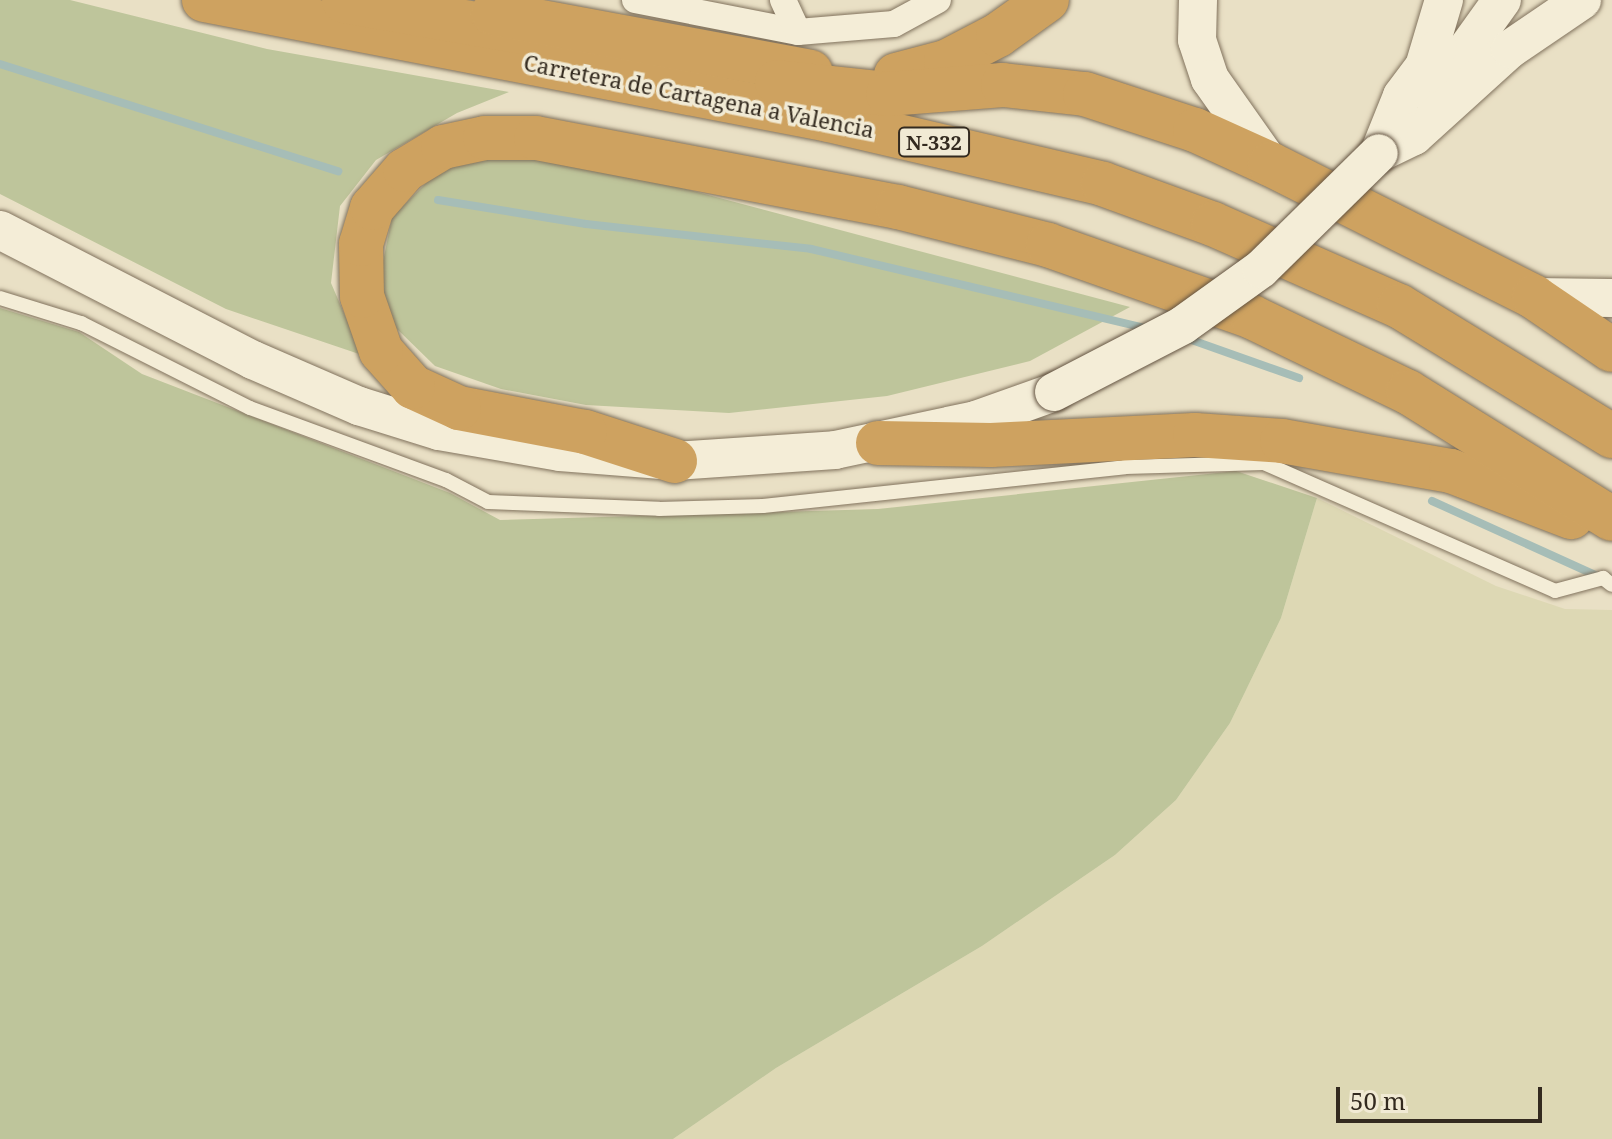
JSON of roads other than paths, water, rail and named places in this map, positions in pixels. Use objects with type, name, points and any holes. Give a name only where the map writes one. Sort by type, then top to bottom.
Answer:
[{"type":"highway","name":"Carretera de Cartagena a Valencia","points":[[204,0],[829,120],[1103,184],[1213,224],[1399,306],[1612,436]]},
{"type":"highway","points":[[336,0],[415,11],[793,86],[888,94],[1003,85],[1085,94],[1195,130],[1270,164],[1534,297],[1612,350]]},
{"type":"highway","points":[[415,11],[485,11],[811,72],[895,75],[946,62],[998,35],[1047,0]]},
{"type":"highway","points":[[675,461],[585,432],[459,408],[413,387],[381,351],[362,296],[361,244],[372,208],[405,170],[443,147],[485,138],[536,138],[898,207],[1048,245],[1252,317],[1408,392],[1612,519]]},
{"type":"highway","points":[[878,443],[991,445],[1195,435],[1312,445],[1451,471],[1565,513],[1609,568]]},
{"type":"main road","points":[[1198,0],[1197,40],[1210,79],[1270,164]]},
{"type":"main road","points":[[1424,67],[1444,0]]},
{"type":"main road","points":[[1379,153],[1402,96],[1473,0]]},
{"type":"main road","points":[[0,230],[253,360],[359,406],[439,431],[545,450],[675,461],[760,458],[878,443],[976,420],[1054,392],[1183,325],[1261,269],[1379,153],[1411,126],[1502,0]]},
{"type":"main road","points":[[1379,153],[1414,136],[1510,49],[1582,0]]},
{"type":"main road","points":[[1534,297],[1612,298]]},
{"type":"street","points":[[635,0],[798,32],[894,24],[938,0]]},
{"type":"street","points":[[783,0],[798,32]]},
{"type":"lane","points":[[0,298],[81,323],[250,408],[446,480],[488,502],[659,509],[763,506],[1125,467],[1264,463],[1555,591],[1609,568]]},
{"type":"waterway","points":[[0,64],[338,171]]},
{"type":"waterway","points":[[438,200],[586,224],[811,249],[1150,329]]},
{"type":"waterway","points":[[1186,338],[1299,378]]},
{"type":"waterway","points":[[1432,501],[1602,578]]}]
